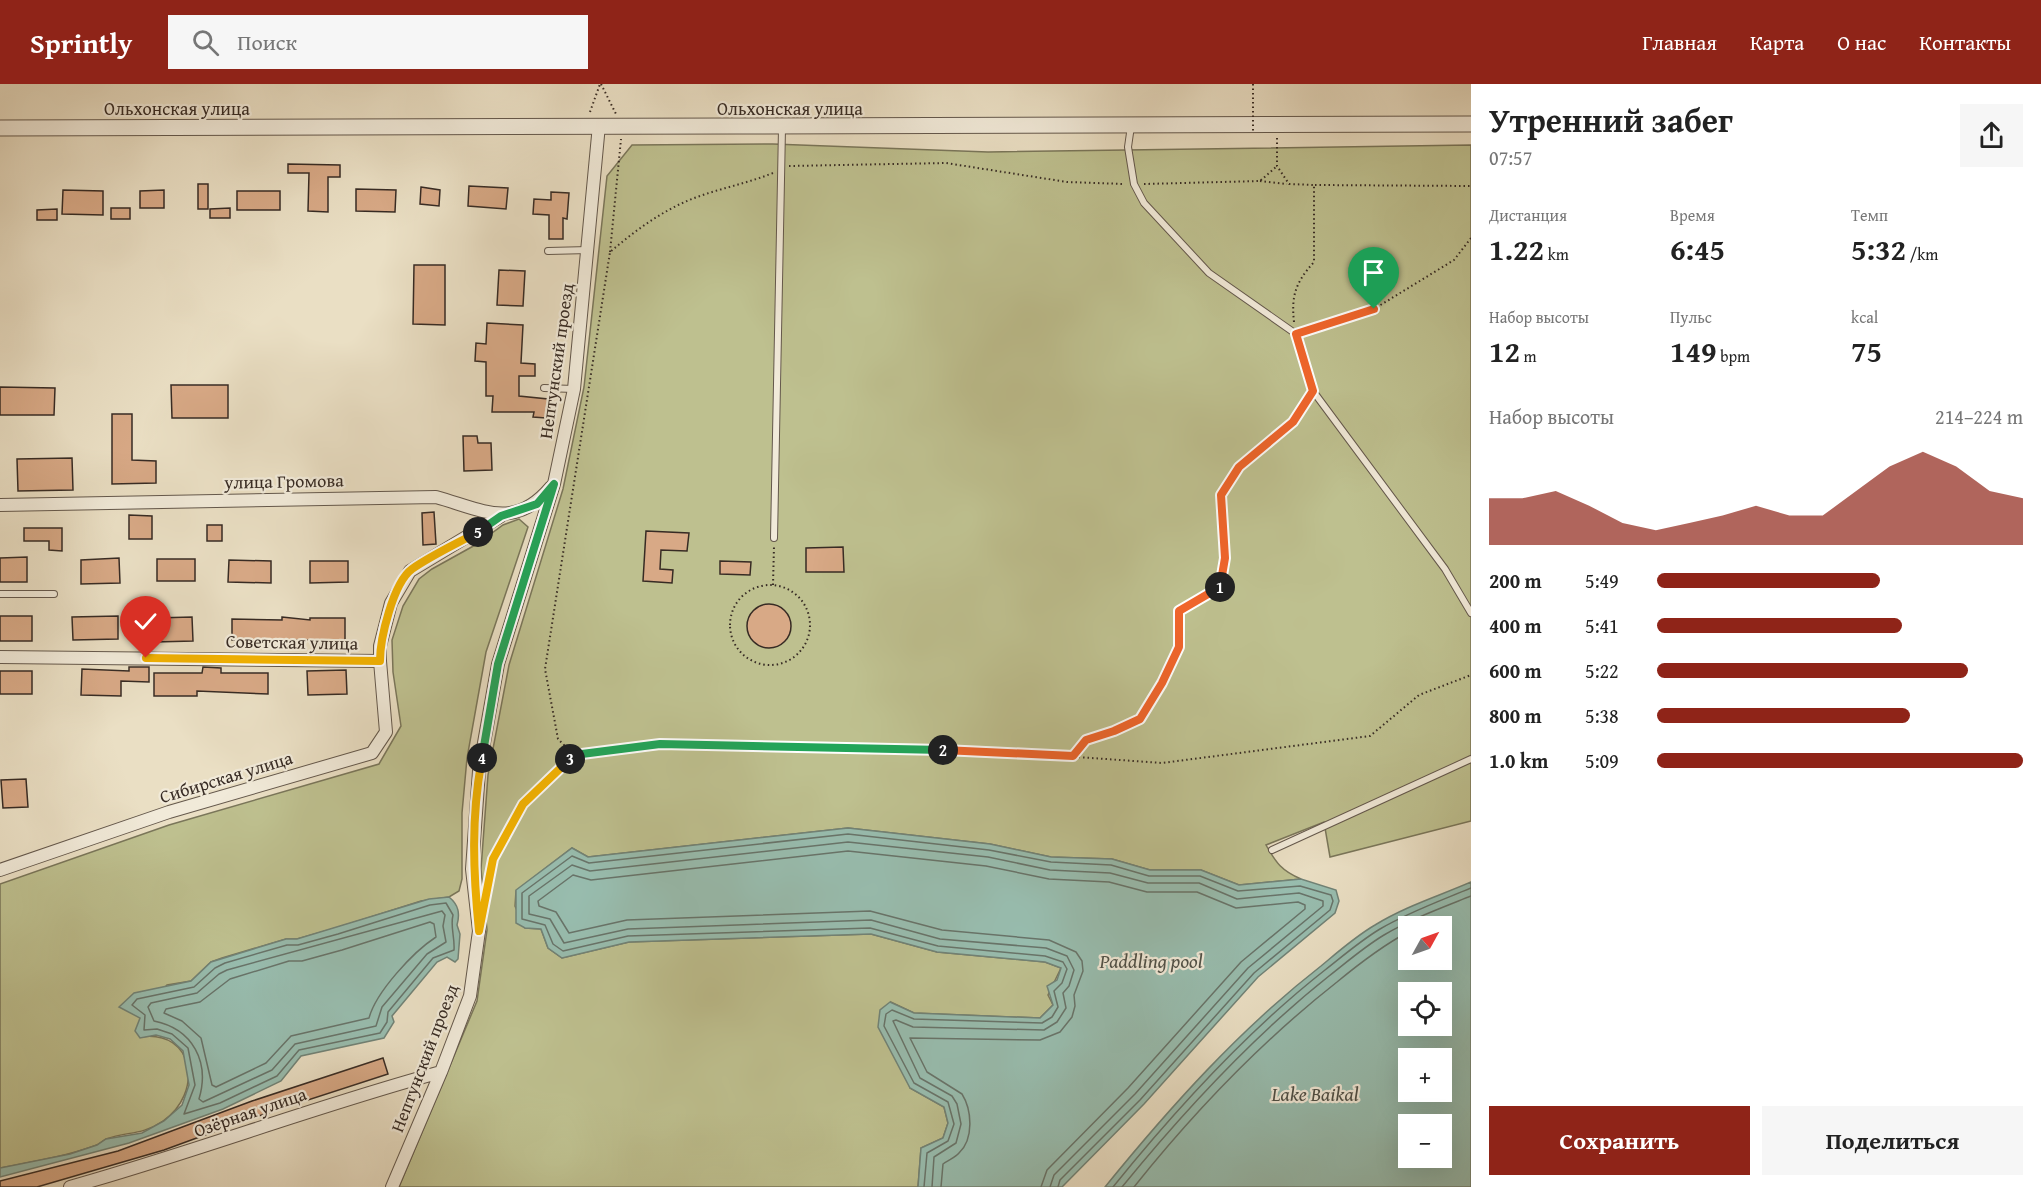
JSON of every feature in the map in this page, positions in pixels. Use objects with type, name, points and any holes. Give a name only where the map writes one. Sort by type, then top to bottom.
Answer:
[{"type":"street","name":"Ольхонская улица","points":[[0,128],[592,125],[782,128],[1471,124]]},
{"type":"street","name":"Нептунский проезд","points":[[392,1187],[441,1072],[470,996],[479,931],[472,868],[473,828],[479,771],[498,664],[554,484],[574,389],[589,250],[592,125]]},
{"type":"street","points":[[501,516],[537,504],[554,484]]},
{"type":"street","name":"улица Громова","points":[[0,505],[436,497],[501,516]]},
{"type":"street","name":"Советская улица","points":[[0,657],[380,661],[380,646],[392,603],[410,571],[501,516]]},
{"type":"street","name":"Сибирская улица","points":[[0,870],[169,812],[372,753],[386,732],[380,661]]},
{"type":"street","name":"Озёрная улица","points":[[70,1187],[164,1161],[359,1094],[441,1072]]},
{"type":"lane","points":[[1131,125],[1128,147],[1134,184],[1144,203],[1209,273],[1296,334],[1313,391],[1445,569],[1471,613]]},
{"type":"lane","points":[[774,538],[782,128]]},
{"type":"lane","points":[[548,251],[589,250]]},
{"type":"lane","points":[[544,388],[574,389]]},
{"type":"lane","points":[[0,594],[54,594]]},
{"type":"lane","points":[[1272,850],[1471,759]]},
{"type":"path","points":[[592,125],[601,84]]},
{"type":"path","points":[[601,84],[622,126],[610,252]]},
{"type":"path","points":[[1253,84],[1254,131]]},
{"type":"path","points":[[1277,131],[1277,166],[1288,184]]},
{"type":"path","points":[[1260,181],[1314,185],[1471,186]]},
{"type":"path","points":[[1314,185],[1314,262],[1301,276],[1292,302],[1296,334],[1374,309],[1454,260],[1471,238]]},
{"type":"path","points":[[1073,756],[1086,740],[1140,719],[1162,683],[1179,647],[1179,611],[1221,587],[1225,558],[1221,495],[1239,467],[1293,422],[1313,391]]},
{"type":"path","points":[[773,585],[774,538]]},
{"type":"path","points":[[773,585],[796,594],[810,615],[810,628],[801,651],[785,662],[767,665],[753,661],[742,653],[734,642],[730,629],[731,615],[742,597],[759,586],[773,585]]},
{"type":"path","points":[[485,900],[493,859],[523,804],[574,755],[660,744],[993,751],[1162,763],[1370,736],[1419,695],[1471,675]]},
{"type":"green space","points":[[773,144],[988,152],[1471,145],[1471,821],[1330,857],[1324,822],[1266,845],[1280,866],[1301,879],[1239,885],[1201,870],[1150,870],[1112,859],[1051,857],[990,844],[848,828],[588,857],[572,848],[516,891],[515,906],[525,928],[541,929],[548,948],[562,958],[629,942],[871,934],[937,952],[1045,962],[1061,968],[1048,995],[1053,1005],[1040,1018],[914,1013],[891,1002],[910,1088],[944,1107],[948,1123],[943,1138],[921,1148],[918,1187],[399,1187],[477,1001],[487,930],[481,869],[488,775],[509,665],[563,489],[584,387],[607,176],[632,145]]},
{"type":"green space","points":[[519,519],[528,527],[486,652],[467,758],[462,813],[462,879],[459,891],[449,897],[421,901],[336,928],[297,939],[286,939],[222,958],[211,962],[191,981],[167,985],[140,1018],[140,1037],[159,1037],[173,1043],[182,1053],[187,1066],[188,1080],[184,1095],[176,1109],[163,1121],[148,1129],[106,1139],[96,1145],[71,1153],[0,1168],[0,884],[169,825],[379,764],[401,726],[393,672],[392,640],[403,606],[419,579],[432,569],[477,544],[503,525]]},
{"type":"water","name":"Paddling pool","points":[[848,828],[990,844],[1051,857],[1112,859],[1150,870],[1201,870],[1239,885],[1301,879],[1336,890],[1339,901],[1335,913],[1258,977],[1144,1104],[1062,1187],[918,1187],[921,1148],[943,1138],[948,1123],[944,1107],[910,1088],[878,1027],[880,1010],[890,1002],[914,1013],[1040,1018],[1053,1005],[1047,986],[1057,980],[1061,968],[1045,962],[937,952],[871,934],[629,942],[562,958],[548,948],[541,929],[525,928],[516,923],[516,890],[572,848],[588,857]]},
{"type":"water","name":"Lake Baikal","points":[[1471,882],[1471,1187],[1105,1187],[1207,1070],[1291,990],[1368,929]]},
{"type":"water","points":[[449,897],[457,906],[457,925],[460,934],[458,959],[455,962],[447,957],[437,962],[392,1016],[394,1022],[384,1038],[301,1056],[281,1081],[223,1109],[129,1143],[0,1177],[0,1168],[70,1154],[97,1145],[106,1139],[142,1133],[164,1121],[182,1105],[189,1085],[183,1051],[170,1039],[156,1035],[140,1038],[135,1031],[140,1018],[119,1007],[134,993],[191,981],[211,962],[286,939],[297,939],[429,899]]},
{"type":"building","points":[[288,164],[340,165],[340,177],[328,177],[328,212],[308,211],[309,173],[288,173]]},
{"type":"building","points":[[198,184],[208,184],[208,209],[198,209]]},
{"type":"building","points":[[469,186],[508,188],[506,209],[468,206]]},
{"type":"building","points":[[421,187],[440,190],[439,206],[420,204]]},
{"type":"building","points":[[356,189],[396,190],[395,212],[356,211]]},
{"type":"building","points":[[63,190],[103,191],[103,215],[62,214]]},
{"type":"building","points":[[164,190],[164,208],[140,208],[140,191]]},
{"type":"building","points":[[237,191],[280,191],[280,210],[237,210]]},
{"type":"building","points":[[551,192],[569,193],[567,219],[563,218],[563,239],[549,239],[549,215],[533,214],[534,199],[551,200]]},
{"type":"building","points":[[111,208],[130,208],[130,219],[111,219]]},
{"type":"building","points":[[230,208],[230,218],[210,218],[210,209]]},
{"type":"building","points":[[57,209],[57,220],[37,220],[37,210]]},
{"type":"building","points":[[414,265],[445,265],[445,325],[413,324]]},
{"type":"building","points":[[499,270],[525,271],[523,306],[497,305]]},
{"type":"building","points":[[487,323],[523,325],[521,363],[535,364],[535,376],[519,376],[519,396],[548,399],[546,418],[533,417],[534,412],[492,412],[493,396],[486,396],[486,362],[475,361],[476,343],[486,344]]},
{"type":"building","points":[[171,385],[228,385],[228,418],[172,418]]},
{"type":"building","points":[[0,387],[55,388],[54,415],[0,415]]},
{"type":"building","points":[[112,414],[132,414],[132,460],[156,461],[156,483],[112,484]]},
{"type":"building","points":[[463,436],[477,436],[478,443],[491,443],[492,470],[464,471]]},
{"type":"building","points":[[72,458],[73,490],[18,491],[17,459]]},
{"type":"building","points":[[434,512],[436,544],[423,545],[422,513]]},
{"type":"building","points":[[129,515],[152,516],[152,539],[129,539]]},
{"type":"building","points":[[207,525],[222,525],[222,541],[207,541]]},
{"type":"building","points":[[24,528],[62,528],[62,551],[49,550],[49,541],[24,541]]},
{"type":"building","points":[[646,531],[689,533],[687,551],[661,550],[660,569],[673,570],[672,583],[643,581]]},
{"type":"building","points":[[843,547],[844,572],[806,572],[806,548]]},
{"type":"building","points":[[27,557],[27,582],[0,582],[0,558]]},
{"type":"building","points":[[119,558],[120,583],[81,584],[81,560]]},
{"type":"building","points":[[157,559],[195,559],[195,581],[157,581]]},
{"type":"building","points":[[229,560],[271,561],[271,583],[228,582]]},
{"type":"building","points":[[310,561],[348,561],[348,582],[310,583]]},
{"type":"building","points":[[720,561],[751,562],[750,575],[720,574]]},
{"type":"building","points":[[769,604],[778,605],[785,610],[790,617],[790,635],[785,642],[778,647],[769,648],[760,647],[753,642],[748,635],[747,626],[748,617],[753,610],[760,605]]},
{"type":"building","points":[[0,616],[32,616],[32,641],[0,641]]},
{"type":"building","points":[[118,616],[118,639],[73,640],[72,617]]},
{"type":"building","points":[[192,617],[193,641],[155,642],[155,618]]},
{"type":"building","points":[[282,617],[310,620],[310,618],[345,618],[345,640],[297,640],[296,645],[279,643],[280,641],[232,640],[232,619],[282,620]]},
{"type":"building","points":[[129,667],[149,667],[149,682],[121,681],[121,696],[81,695],[82,669],[129,671]]},
{"type":"building","points":[[203,667],[221,668],[221,673],[268,673],[268,694],[197,691],[197,696],[154,696],[154,673],[202,673]]},
{"type":"building","points":[[346,670],[347,694],[308,695],[307,671]]},
{"type":"building","points":[[0,671],[32,671],[32,694],[0,694]]},
{"type":"building","points":[[26,779],[28,807],[3,808],[1,780]]},
{"type":"building","points":[[383,1058],[388,1074],[243,1121],[164,1150],[37,1187],[0,1187],[0,1181],[118,1151],[252,1101]]},
{"type":"route","points":[[146,658],[380,661],[380,646],[392,603],[410,571],[501,516],[537,504],[554,484],[498,664],[479,771],[473,828],[472,868],[479,931],[493,859],[523,804],[574,755],[660,744],[993,751],[1073,756],[1086,740],[1140,719],[1162,683],[1179,647],[1179,611],[1221,587],[1225,558],[1221,495],[1239,467],[1293,422],[1313,391],[1299,352],[1296,334],[1374,309]]}]
